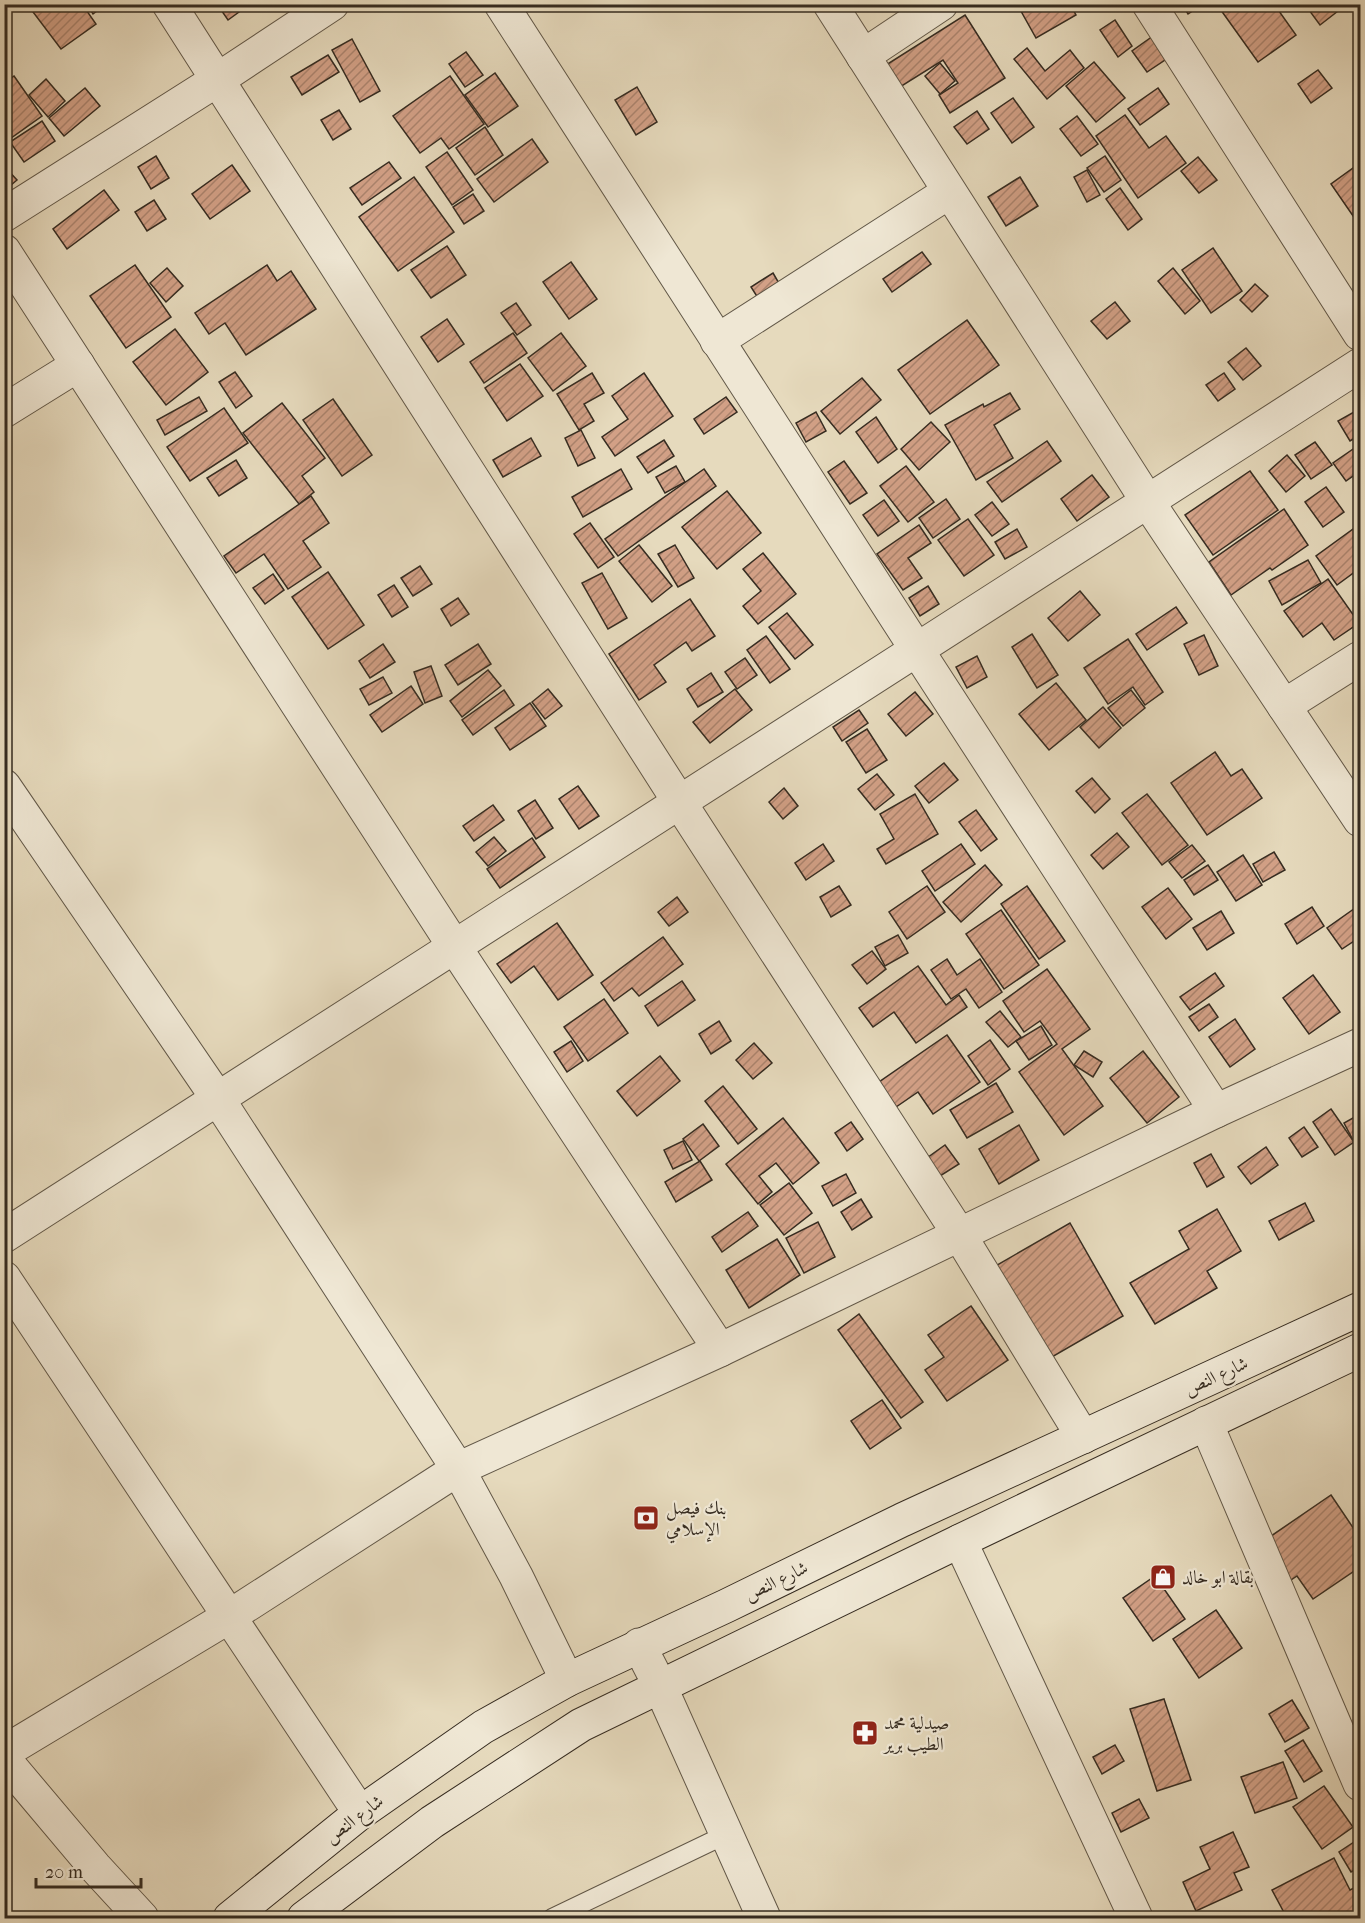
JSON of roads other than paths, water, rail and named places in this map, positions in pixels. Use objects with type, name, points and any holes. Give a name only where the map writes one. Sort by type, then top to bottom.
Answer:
[{"type":"street","points":[[169,4],[958,1234],[1083,1437]]},
{"type":"street","points":[[4,215],[332,4]]},
{"type":"street","points":[[501,4],[916,650],[1216,1111]]},
{"type":"street","points":[[830,4],[1148,502],[1360,819]]},
{"type":"street","points":[[863,56],[941,4]]},
{"type":"street","points":[[1149,4],[1360,334]]},
{"type":"street","points":[[717,340],[949,192]]},
{"type":"street","points":[[4,251],[454,946],[720,1350]]},
{"type":"street","points":[[4,411],[78,364]]},
{"type":"street","points":[[4,1236],[1360,365]]},
{"type":"street","points":[[1284,706],[1360,658]]},
{"type":"street","points":[[4,786],[218,1099],[458,1469],[516,1576],[567,1680]]},
{"type":"street","points":[[4,1752],[230,1616],[458,1469],[720,1350],[1216,1111],[1360,1045]]},
{"type":"street","points":[[4,1278],[360,1813]]},
{"type":"street","name":"شارع النص","points":[[230,1918],[360,1813],[483,1727],[567,1680],[902,1520],[1360,1309]]},
{"type":"street","points":[[304,1918],[432,1822],[581,1725],[1360,1350]]},
{"type":"street","points":[[1206,1423],[1360,1784]]},
{"type":"street","points":[[960,1541],[1136,1918]]},
{"type":"street","points":[[639,1645],[660,1686],[764,1918]]},
{"type":"street","points":[[4,1759],[95,1867],[142,1918]]},
{"type":"lane","points":[[552,1918],[727,1834]]},
{"type":"place","name":"بنك فيصل الإسلامي","points":[[646,1518]]},
{"type":"place","name":"بقالة ابو خالد","points":[[1163,1577]]},
{"type":"place","name":"صيدلية محمد الطيب برير","points":[[865,1733]]}]
